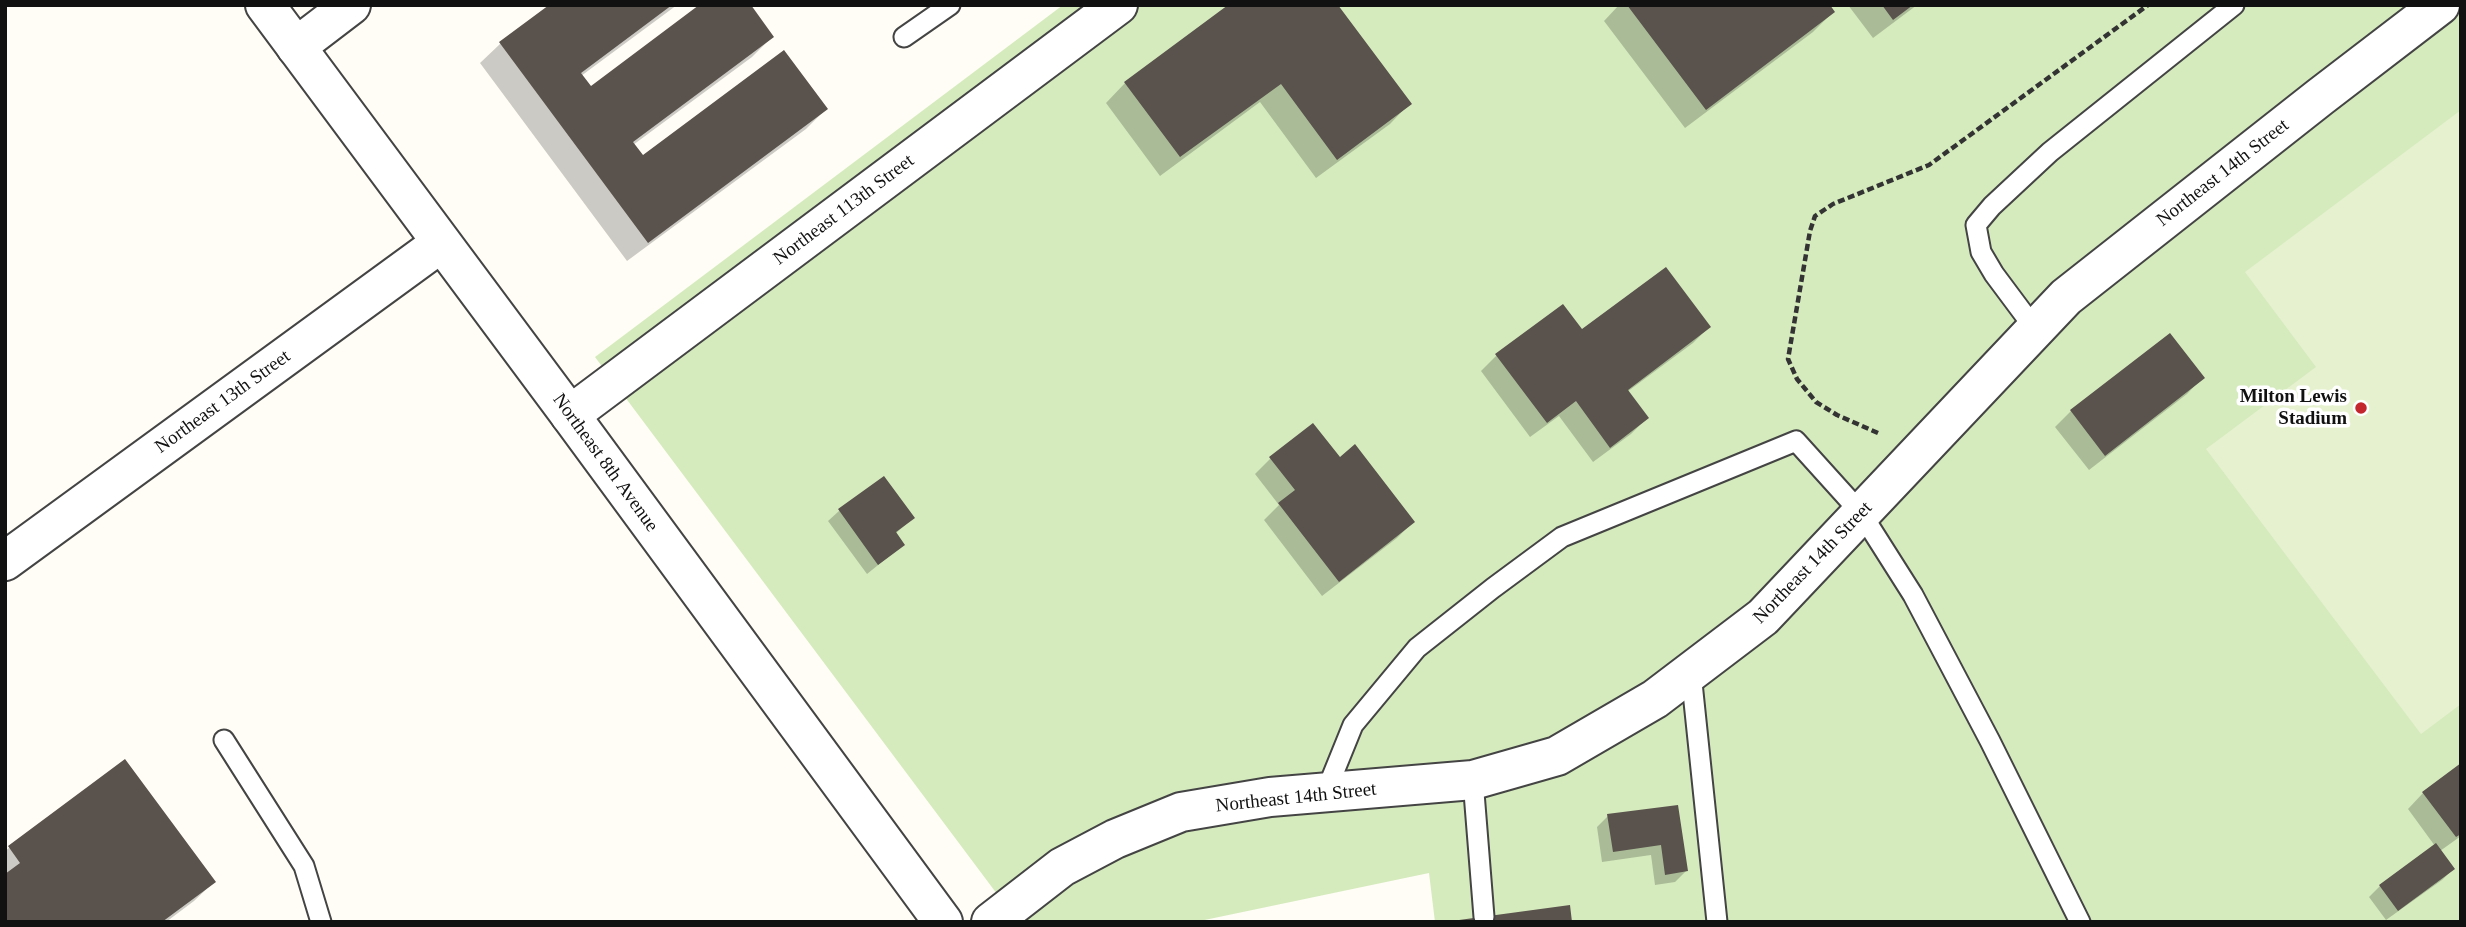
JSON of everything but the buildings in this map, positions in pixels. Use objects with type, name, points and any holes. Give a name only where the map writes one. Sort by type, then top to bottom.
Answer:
[{"type":"street","name":"Northeast 8th Avenue","points":[[265,5],[943,922]]},
{"type":"street","points":[[296,47],[351,5]]},
{"type":"street","name":"Northeast 113th Street","points":[[570,415],[1118,5]]},
{"type":"street","name":"Northeast 14th Street","points":[[991,922],[1062,867],[1115,839],[1181,812],[1269,797],[1473,780],[1557,756],[1655,699],[1763,617],[2066,297],[2440,5]]},
{"type":"street","name":"Northeast 13th Street","points":[[5,561],[441,243]]},
{"type":"lane","points":[[904,37],[950,5]]},
{"type":"lane","points":[[2035,329],[1980,252],[1976,225],[1992,206],[2050,152],[2234,5]]},
{"type":"lane","points":[[1325,794],[1353,725],[1417,648],[1562,537],[1796,441],[1861,513],[1919,607],[1990,741],[2080,922]]},
{"type":"lane","points":[[1691,673],[1717,922]]},
{"type":"lane","points":[[224,740],[304,866],[321,922]]},
{"type":"lane","points":[[1473,780],[1484,917]]},
{"type":"path","points":[[1878,433],[1837,415],[1816,402],[1797,379],[1788,359],[1810,231],[1815,216],[1833,204],[1929,166],[2148,5]]},
{"type":"green space","points":[[1063,5],[2461,5],[2461,922],[1435,922],[1429,873],[1195,922],[1018,922],[595,357]]},
{"type":"green space","name":"Milton Lewis Stadium","points":[[2461,110],[2461,704],[2421,734],[2206,449],[2316,367],[2245,272]]},
{"type":"place","name":"Milton Lewis Stadium","points":[[2361,408]]}]
